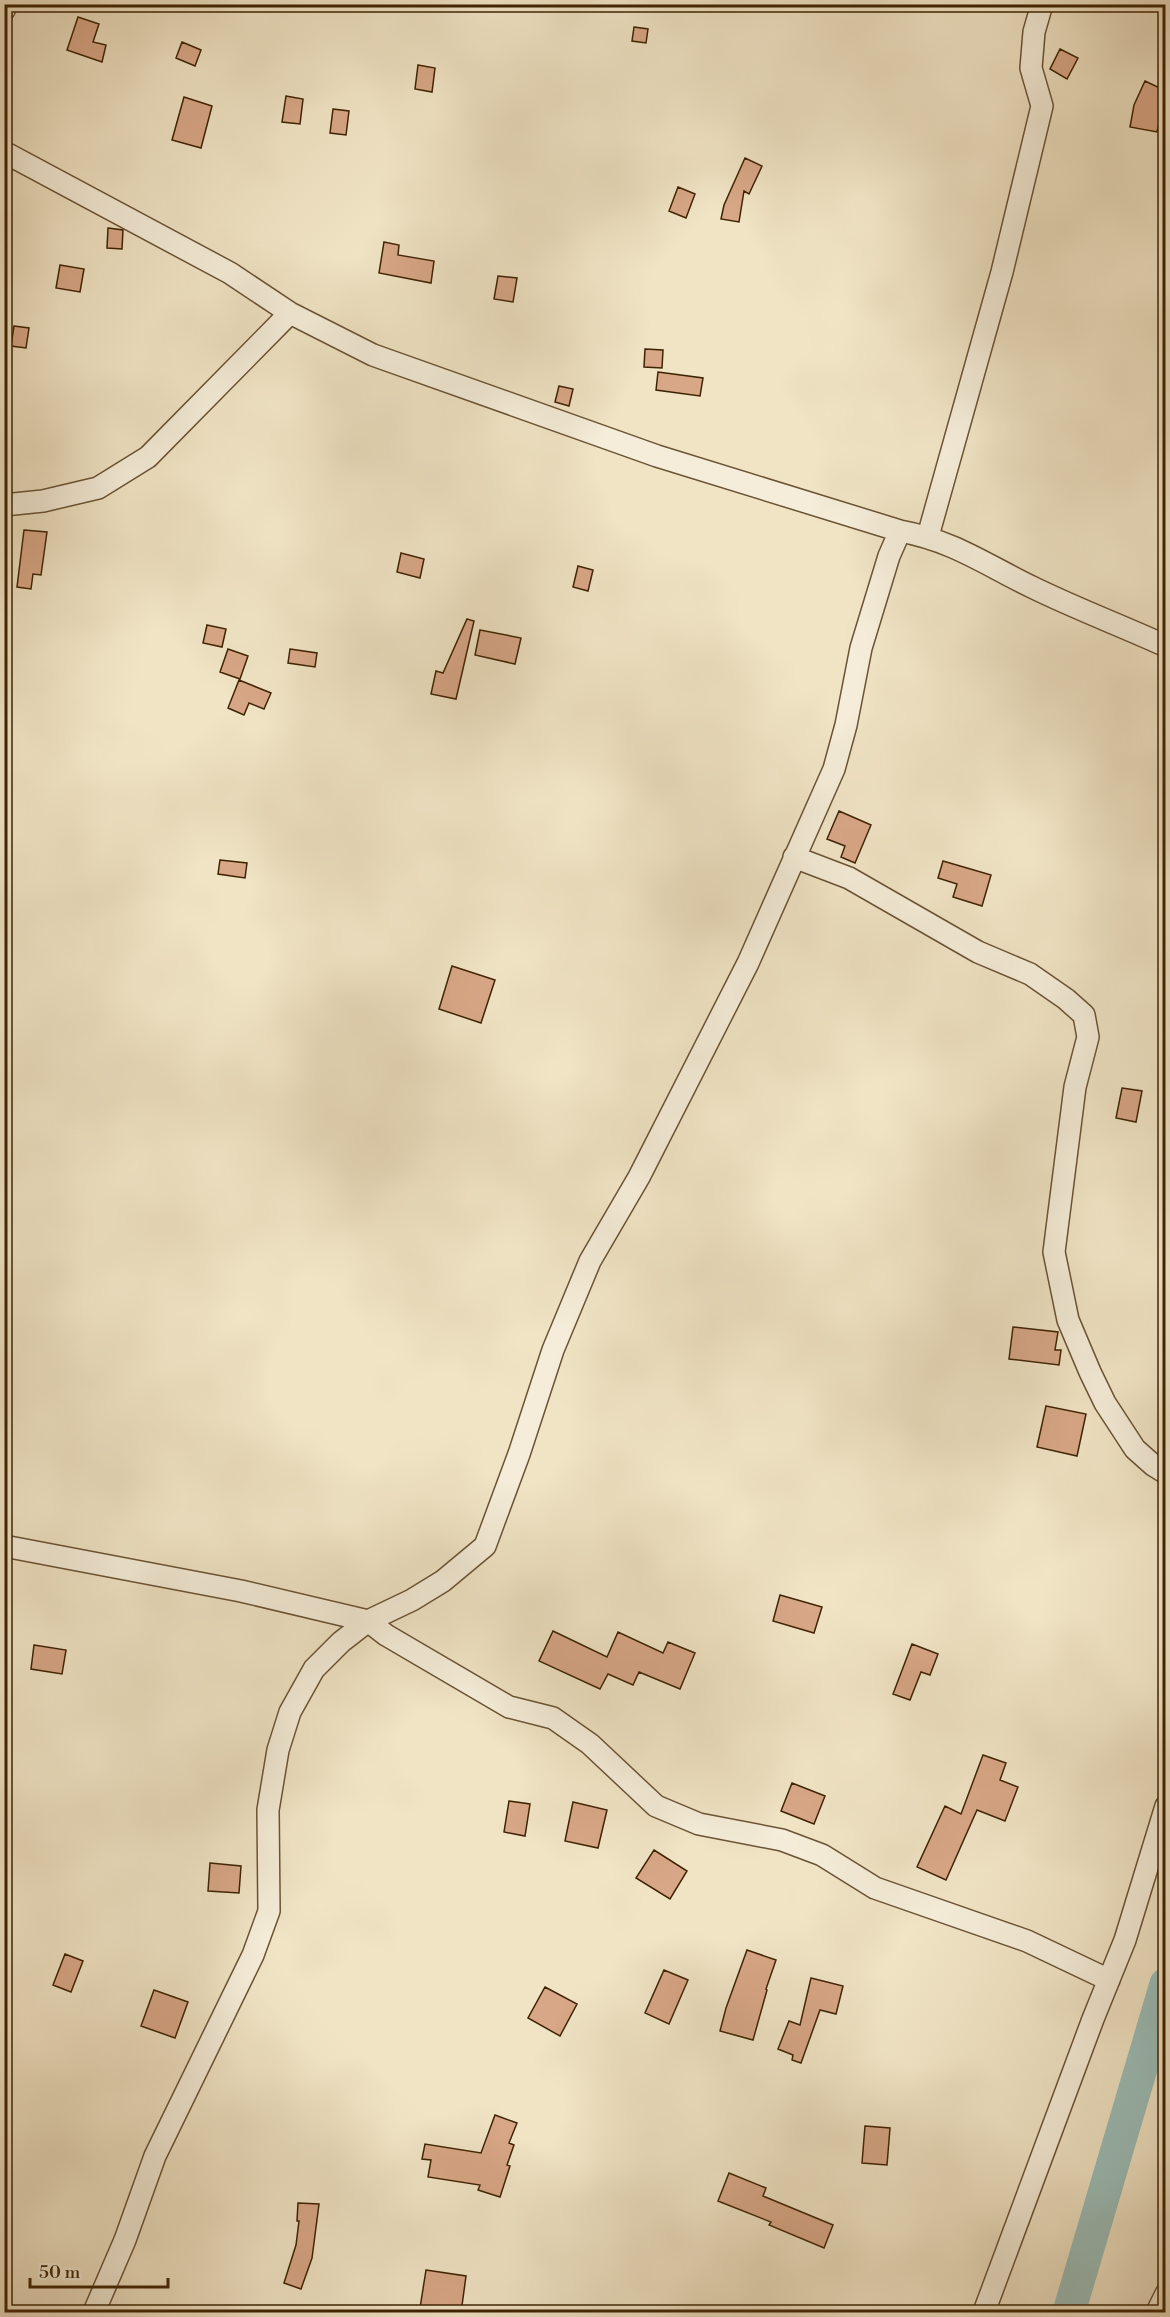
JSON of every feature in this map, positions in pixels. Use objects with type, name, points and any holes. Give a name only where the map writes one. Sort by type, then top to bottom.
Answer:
[{"type":"street","points":[[4,10],[7,4]]},
{"type":"street","points":[[928,536],[1002,272],[1042,106],[1031,68],[1034,32],[1042,4]]},
{"type":"street","points":[[4,152],[231,273],[290,313],[373,355],[657,456],[900,531],[928,536],[952,545],[1034,588],[1166,646]]},
{"type":"street","points":[[4,505],[43,501],[98,488],[148,457],[290,313]]},
{"type":"street","points":[[94,2313],[125,2240],[155,2156],[248,1965],[269,1911],[268,1810],[278,1750],[290,1712],[314,1669],[341,1642],[368,1621],[412,1600],[443,1581],[485,1546],[519,1454],[552,1350],[590,1261],[639,1177],[743,972],[834,769],[846,725],[861,648],[889,556],[900,531]]},
{"type":"street","points":[[794,856],[849,878],[875,895],[978,952],[1030,974],[1066,999],[1084,1015],[1088,1037],[1075,1087],[1054,1252],[1068,1320],[1089,1372],[1105,1403],[1135,1449],[1166,1473]]},
{"type":"street","points":[[4,1546],[242,1591],[368,1621],[386,1635],[509,1707],[552,1718],[590,1744],[656,1806],[699,1824],[782,1840],[822,1855],[875,1888],[1027,1941],[1108,1980]]},
{"type":"street","points":[[984,2313],[1125,1940],[1166,1806]]},
{"type":"street","points":[[1157,2313],[1166,2294]]},
{"type":"building","points":[[78,17],[99,24],[93,42],[106,45],[102,62],[67,50]]},
{"type":"building","points":[[634,27],[648,29],[646,43],[632,41]]},
{"type":"building","points":[[182,42],[201,50],[195,66],[176,58]]},
{"type":"building","points":[[1060,49],[1078,58],[1067,79],[1050,69]]},
{"type":"building","points":[[418,65],[435,68],[432,92],[415,89]]},
{"type":"building","points":[[1145,81],[1166,91],[1166,101],[1157,132],[1130,127],[1134,105]]},
{"type":"building","points":[[286,96],[303,99],[300,124],[282,122]]},
{"type":"building","points":[[184,97],[212,106],[201,148],[172,140]]},
{"type":"building","points":[[333,109],[349,111],[346,135],[330,133]]},
{"type":"building","points":[[745,158],[762,166],[749,194],[744,191],[739,222],[721,219],[724,205]]},
{"type":"building","points":[[678,187],[695,194],[686,218],[669,211]]},
{"type":"building","points":[[108,228],[123,230],[122,249],[107,248]]},
{"type":"building","points":[[384,242],[399,245],[398,255],[434,261],[431,283],[379,273]]},
{"type":"building","points":[[60,265],[84,269],[80,292],[56,288]]},
{"type":"building","points":[[498,276],[517,278],[513,302],[494,299]]},
{"type":"building","points":[[14,326],[29,328],[26,348],[11,346]]},
{"type":"building","points":[[645,349],[663,350],[662,368],[644,367]]},
{"type":"building","points":[[658,372],[703,378],[700,396],[656,390]]},
{"type":"building","points":[[559,386],[573,389],[569,406],[555,402]]},
{"type":"building","points":[[24,530],[47,532],[41,575],[33,574],[31,589],[17,587]]},
{"type":"building","points":[[401,553],[424,559],[420,578],[397,572]]},
{"type":"building","points":[[578,566],[593,570],[588,591],[573,587]]},
{"type":"building","points":[[467,619],[474,621],[456,699],[431,694],[436,671],[443,673]]},
{"type":"building","points":[[207,625],[226,629],[222,647],[203,643]]},
{"type":"building","points":[[480,630],[521,638],[515,664],[475,655]]},
{"type":"building","points":[[228,649],[248,656],[240,679],[220,672]]},
{"type":"building","points":[[290,649],[317,653],[315,667],[288,663]]},
{"type":"building","points":[[239,680],[271,693],[264,709],[249,703],[244,715],[228,708]]},
{"type":"building","points":[[839,811],[871,825],[855,863],[841,857],[845,846],[827,839]]},
{"type":"building","points":[[220,860],[247,863],[245,878],[218,874]]},
{"type":"building","points":[[943,861],[991,875],[982,906],[953,897],[957,884],[938,878]]},
{"type":"building","points":[[452,966],[495,980],[481,1023],[439,1009]]},
{"type":"building","points":[[1122,1088],[1142,1091],[1136,1122],[1116,1118]]},
{"type":"building","points":[[1013,1327],[1058,1332],[1055,1350],[1061,1350],[1059,1365],[1009,1359]]},
{"type":"building","points":[[1046,1406],[1086,1414],[1077,1456],[1037,1447]]},
{"type":"building","points":[[780,1595],[822,1607],[814,1633],[773,1621]]},
{"type":"building","points":[[553,1631],[607,1657],[618,1632],[663,1653],[668,1642],[695,1653],[680,1689],[639,1672],[633,1685],[608,1674],[600,1689],[539,1661]]},
{"type":"building","points":[[912,1644],[938,1654],[930,1675],[921,1672],[910,1700],[893,1694]]},
{"type":"building","points":[[34,1645],[66,1650],[62,1674],[31,1669]]},
{"type":"building","points":[[983,1755],[1006,1763],[1000,1780],[1018,1787],[1005,1821],[977,1810],[946,1880],[917,1867],[945,1806],[961,1814]]},
{"type":"building","points":[[792,1783],[825,1796],[814,1824],[781,1811]]},
{"type":"building","points":[[509,1801],[530,1804],[525,1836],[504,1832]]},
{"type":"building","points":[[573,1802],[607,1810],[598,1848],[565,1841]]},
{"type":"building","points":[[654,1850],[687,1871],[670,1899],[636,1878]]},
{"type":"building","points":[[210,1863],[241,1866],[239,1893],[208,1891]]},
{"type":"building","points":[[747,1950],[776,1960],[753,2040],[720,2031]]},
{"type":"building","points":[[65,1954],[83,1961],[71,1992],[53,1985]]},
{"type":"building","points":[[664,1970],[688,1980],[669,2024],[645,2013]]},
{"type":"building","points":[[811,1978],[843,1986],[836,2014],[820,2010],[801,2063],[792,2060],[793,2055],[778,2049],[789,2021],[800,2025]]},
{"type":"building","points":[[545,1987],[577,2004],[560,2036],[528,2018]]},
{"type":"building","points":[[154,1990],[188,2002],[175,2038],[141,2026]]},
{"type":"building","points":[[495,2115],[517,2123],[509,2143],[514,2145],[500,2197],[478,2190],[480,2185],[428,2177],[431,2160],[422,2159],[425,2144],[481,2153]]},
{"type":"building","points":[[865,2126],[890,2128],[887,2165],[862,2163]]},
{"type":"building","points":[[729,2173],[766,2188],[763,2196],[833,2225],[824,2248],[769,2225],[771,2222],[718,2201]]},
{"type":"building","points":[[298,2203],[319,2204],[312,2258],[301,2289],[284,2283],[296,2245],[299,2221],[297,2221]]},
{"type":"building","points":[[426,2270],[466,2276],[461,2313],[420,2308]]},
{"type":"waterway","points":[[1069,2312],[1166,1984]]}]
